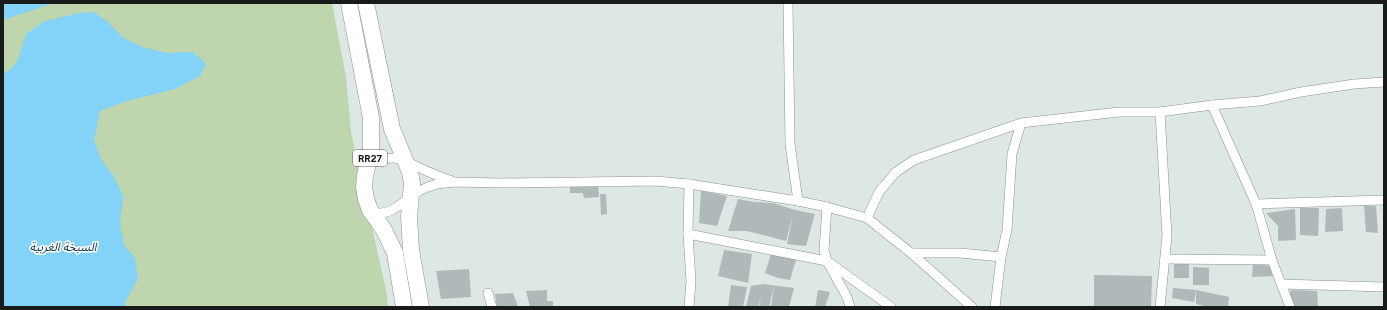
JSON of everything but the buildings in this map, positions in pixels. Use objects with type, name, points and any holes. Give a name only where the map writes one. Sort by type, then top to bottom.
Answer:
[{"type":"highway","name":"RR27","points":[[349,3],[371,118],[372,134],[369,165],[365,176],[364,187],[366,199],[373,215],[384,230],[395,253],[404,307]]},
{"type":"highway","name":"RR27","points":[[366,3],[389,118],[398,145],[406,160],[410,172],[412,184],[410,233],[421,307]]},
{"type":"street","points":[[788,3],[790,144],[798,201]]},
{"type":"street","points":[[867,218],[879,192],[896,172],[914,160],[1021,122],[1119,112],[1160,112],[1212,105],[1260,101],[1301,92],[1354,84],[1384,82]]},
{"type":"street","points":[[1212,105],[1256,204],[1272,260],[1290,307]]},
{"type":"street","points":[[1160,112],[1167,222],[1160,307]]},
{"type":"street","points":[[995,307],[1001,257],[1007,230],[1012,154],[1021,122]]},
{"type":"street","points":[[369,165],[383,159],[391,158],[406,160],[430,173],[455,182]]},
{"type":"street","points":[[373,215],[386,212],[397,207],[419,192],[432,186],[455,182],[499,183],[655,181],[688,184],[798,201],[867,218],[911,253],[972,307]]},
{"type":"street","points":[[688,184],[688,234],[691,280],[689,307]]},
{"type":"street","points":[[1256,204],[1384,200]]},
{"type":"street","points":[[827,207],[824,250],[826,261],[847,297],[850,307]]},
{"type":"street","points":[[688,234],[826,261],[891,307]]},
{"type":"street","points":[[911,253],[960,253],[1001,257]]},
{"type":"street","points":[[1165,259],[1272,260]]},
{"type":"street","points":[[1281,284],[1384,287]]},
{"type":"street","points":[[488,293],[492,307]]},
{"type":"green space","points":[[3,3],[332,3],[346,77],[351,132],[387,295],[388,307],[3,307]]},
{"type":"water","points":[[3,3],[54,3],[3,20]]},
{"type":"water","name":"السبخة الغربية","points":[[94,12],[108,22],[122,37],[142,47],[167,53],[193,52],[206,64],[200,76],[175,89],[127,101],[100,111],[94,140],[101,159],[114,177],[123,196],[120,224],[124,245],[135,258],[138,278],[125,303],[125,307],[3,307],[3,73],[8,71],[17,62],[26,34],[45,21],[79,13]]}]
